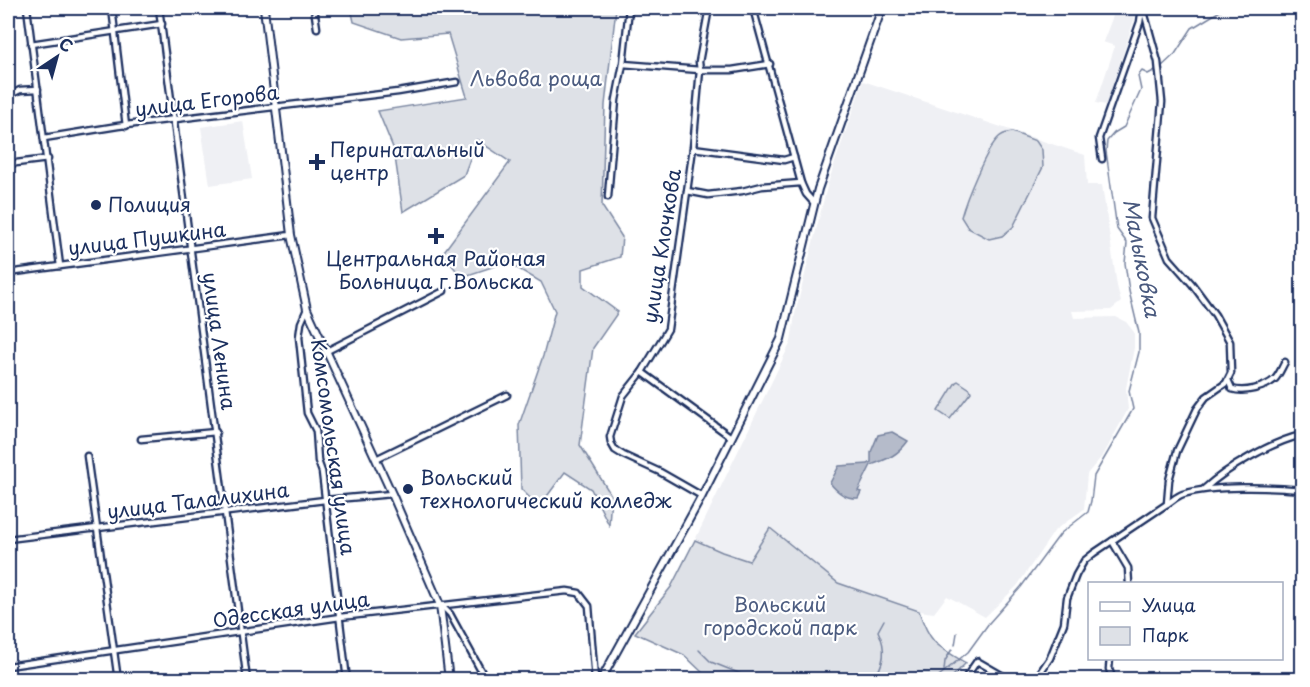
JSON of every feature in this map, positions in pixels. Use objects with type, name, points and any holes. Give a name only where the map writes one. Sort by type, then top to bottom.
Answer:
[{"type":"main road","name":"Комсомольская улица","points":[[264,8],[291,235],[307,309]]},
{"type":"main road","points":[[601,680],[702,496],[781,339],[814,203],[882,8]]},
{"type":"main road","points":[[307,309],[440,605],[449,680]]},
{"type":"street","points":[[27,8],[60,266]]},
{"type":"street","points":[[112,8],[126,126]]},
{"type":"street","name":"улица Ленина","points":[[159,8],[227,512],[247,680]]},
{"type":"street","points":[[314,8],[317,28]]},
{"type":"street","points":[[608,197],[616,100],[623,64],[629,8]]},
{"type":"street","name":"улица Клочкова","points":[[702,496],[660,472],[623,455],[611,443],[610,437],[623,396],[642,372],[668,328],[693,148],[699,62],[709,8]]},
{"type":"street","points":[[753,8],[801,183],[806,194],[814,203]]},
{"type":"street","points":[[1143,8],[1158,62],[1162,102],[1152,218],[1170,258],[1215,315],[1230,342],[1231,373],[1228,380],[1206,397],[1197,409],[1177,451],[1169,480],[1167,504]]},
{"type":"street","points":[[1102,159],[1099,138],[1143,8]]},
{"type":"street","points":[[31,44],[162,24]]},
{"type":"street","points":[[623,64],[700,70],[732,70],[770,64]]},
{"type":"street","name":"улица Егорова","points":[[44,138],[457,82]]},
{"type":"street","points":[[8,96],[20,90],[38,89]]},
{"type":"street","points":[[693,148],[784,160],[794,157]]},
{"type":"street","points":[[8,164],[48,159]]},
{"type":"street","points":[[687,191],[708,195],[762,186],[801,183]]},
{"type":"street","name":"улица Пушкина","points":[[8,273],[291,235]]},
{"type":"street","points":[[327,351],[444,291]]},
{"type":"street","name":"Комсомольская улица","points":[[307,309],[299,337],[308,413],[318,438],[318,461],[322,472],[347,680]]},
{"type":"street","points":[[1228,380],[1232,388],[1237,390],[1257,388],[1275,379],[1285,362]]},
{"type":"street","points":[[642,372],[731,437]]},
{"type":"street","points":[[376,459],[507,395]]},
{"type":"street","points":[[141,439],[216,432]]},
{"type":"street","points":[[1204,489],[1220,475],[1286,438],[1302,435]]},
{"type":"street","points":[[87,456],[118,680]]},
{"type":"street","points":[[1035,680],[1050,658],[1064,623],[1067,598],[1076,575],[1084,561],[1094,552],[1180,495],[1204,489],[1302,490]]},
{"type":"street","name":"улица Талалихина","points":[[8,539],[325,500],[392,494]]},
{"type":"street","points":[[1112,542],[1128,568],[1129,582]]},
{"type":"street","name":"Одесская улица","points":[[8,666],[340,617],[555,592],[579,593],[589,606],[595,680]]},
{"type":"street","points":[[440,605],[450,614],[486,680]]},
{"type":"street","points":[[1110,660],[1109,669],[1113,680]]},
{"type":"street","points":[[964,680],[977,661],[1010,680]]},
{"type":"shaded area","points":[[1116,8],[1138,8],[1106,105],[1096,103],[1115,46],[1103,42]]},
{"type":"shaded area","points":[[863,81],[1085,155],[1087,185],[1102,185],[1121,302],[1111,310],[1072,311],[1074,318],[1116,317],[1126,322],[1134,332],[1134,348],[1126,388],[1128,409],[1104,454],[1087,474],[1084,509],[1055,530],[1017,586],[985,617],[947,596],[934,613],[919,611],[838,583],[770,528],[749,561],[695,540],[791,342],[795,314],[828,183]]},
{"type":"shaded area","points":[[243,121],[252,179],[210,185],[201,127]]},
{"type":"green space","name":"Львова роща","points":[[351,8],[616,8],[605,105],[602,206],[622,237],[620,257],[583,269],[583,286],[618,312],[593,348],[580,445],[611,495],[609,525],[591,489],[565,472],[539,507],[521,489],[519,425],[543,356],[555,311],[541,282],[507,262],[462,277],[442,254],[510,162],[477,140],[464,175],[403,212],[394,150],[378,111],[467,97],[448,34],[401,38],[354,22]]},
{"type":"green space","points":[[1012,132],[1036,141],[1042,150],[1043,167],[1013,227],[1002,236],[989,239],[968,228],[961,217],[988,152],[1001,136]]},
{"type":"green space","points":[[958,381],[971,392],[950,419],[938,411]]},
{"type":"green space","name":"Вольский городской парк","points":[[770,528],[838,583],[919,611],[927,631],[936,643],[966,663],[950,679],[704,679],[703,673],[684,655],[635,633],[671,587],[695,540],[749,561]]},
{"type":"water","points":[[892,432],[908,441],[892,456],[871,465],[858,491],[861,492],[858,498],[846,496],[830,483],[839,466],[871,462],[871,452],[878,435]]},
{"type":"waterway","name":"Малыковка","points":[[1161,67],[1175,54],[1192,28],[1225,8]]},
{"type":"waterway","name":"Малыковка","points":[[934,680],[968,652],[1061,533],[1088,512],[1094,476],[1133,409],[1129,391],[1139,352],[1139,333],[1125,263],[1127,243],[1117,229],[1106,151],[1107,141],[1124,127],[1141,90],[1138,76],[1142,71],[1148,74],[1157,69]]},
{"type":"waterway","points":[[872,680],[882,663],[883,644],[878,631],[884,620]]},
{"type":"waterway","points":[[955,645],[957,633]]},
{"type":"waterway","points":[[944,670],[945,661],[952,649]]},
{"type":"waterway","points":[[699,650],[711,662],[756,680]]},
{"type":"place","name":"Перинатальный центр","points":[[317,162]]},
{"type":"place","name":"Полиция","points":[[96,205]]},
{"type":"place","name":"Центральная Районая Больница г.Вольска","points":[[436,236]]},
{"type":"place","name":"Вольский технологический колледж","points":[[408,489]]}]
